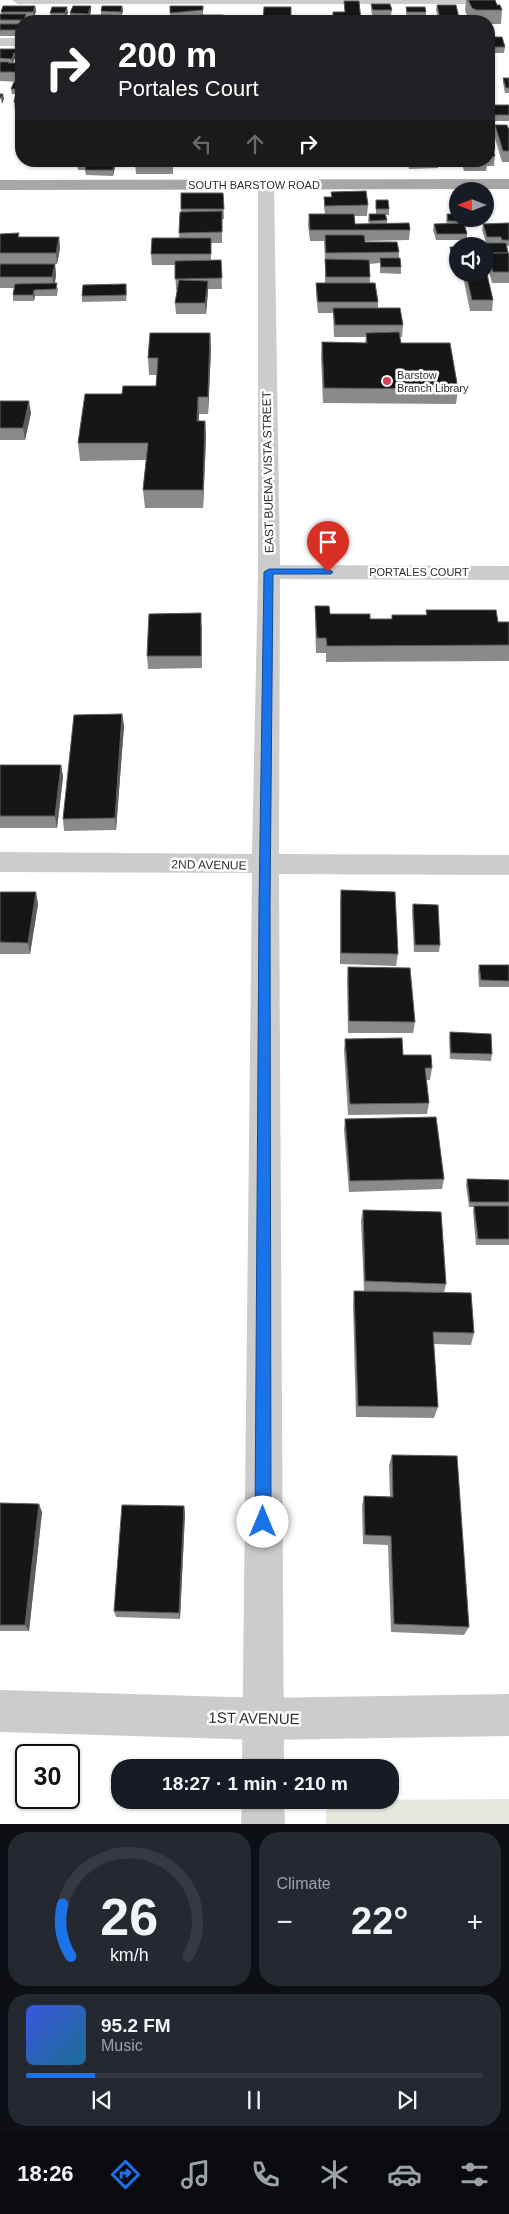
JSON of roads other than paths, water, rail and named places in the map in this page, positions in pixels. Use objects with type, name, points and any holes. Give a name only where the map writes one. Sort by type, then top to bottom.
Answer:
[{"type":"main road","name":"SOUTH BARSTOW ROAD","points":[[0,186],[509,184]]},
{"type":"street","points":[[18,0],[482,0]]},
{"type":"street","points":[[0,42],[15,42]]},
{"type":"street","name":"EAST BUENA VISTA STREET","points":[[262,1759],[265,865],[269,572],[266,184]]},
{"type":"street","name":"PORTALES COURT","points":[[269,572],[509,573]]},
{"type":"street","name":"2ND AVENUE","points":[[0,862],[509,865]]},
{"type":"street","name":"1ST AVENUE","points":[[0,1711],[262,1719],[509,1715]]},
{"type":"street","points":[[262,1824],[263,1809]]},
{"type":"place","name":"Barstow Branch Library","points":[[387,381]]}]
